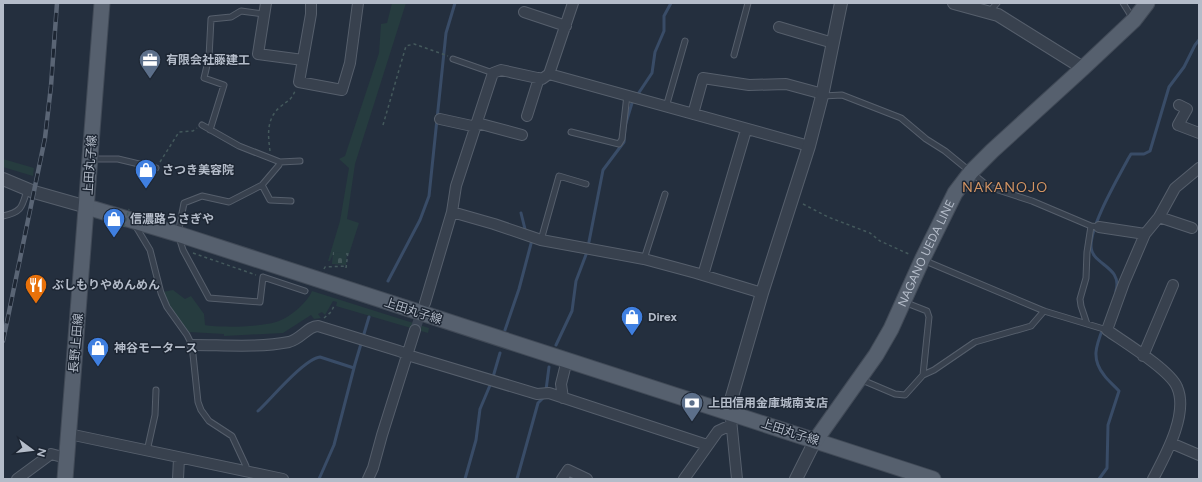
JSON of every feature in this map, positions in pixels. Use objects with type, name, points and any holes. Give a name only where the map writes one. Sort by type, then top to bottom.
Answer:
[{"type":"main road","name":"上田丸子線","points":[[102,3],[87,207],[128,218],[567,360],[731,419],[815,441],[932,479]]},
{"type":"main road","name":"NAGANO UEDA LINE","points":[[815,441],[860,379],[892,329],[922,260],[954,193],[971,172],[1134,20],[1148,3]]},
{"type":"main road","name":"長野上田線","points":[[65,479],[87,207]]},
{"type":"street","points":[[266,3],[258,54],[303,60]]},
{"type":"street","points":[[311,3],[299,82],[342,90],[350,63],[358,3]]},
{"type":"street","points":[[425,303],[452,212],[456,186],[493,73],[501,70],[542,79],[550,74],[573,3]]},
{"type":"street","points":[[737,479],[731,419],[731,400],[762,293],[809,146],[822,95],[841,3]]},
{"type":"street","points":[[954,3],[998,15],[1083,68]]},
{"type":"street","points":[[524,12],[566,26]]},
{"type":"street","points":[[779,27],[833,43]]},
{"type":"street","points":[[550,74],[746,130],[809,146]]},
{"type":"street","points":[[527,116],[539,78]]},
{"type":"street","points":[[693,114],[703,78],[749,86],[786,84],[822,95]]},
{"type":"street","points":[[1179,105],[1187,109],[1178,125],[1199,133]]},
{"type":"street","points":[[440,119],[472,126],[481,124],[522,135]]},
{"type":"street","points":[[703,275],[746,130]]},
{"type":"street","points":[[1153,479],[1171,443],[1181,400],[1177,386],[1160,368],[1104,329],[1145,234],[1159,217],[1175,188],[1199,168]]},
{"type":"street","points":[[3,179],[27,190],[87,207]]},
{"type":"street","points":[[452,212],[541,240],[644,259],[762,293]]},
{"type":"street","points":[[1159,217],[1192,228]]},
{"type":"street","points":[[1095,227],[1145,234]]},
{"type":"street","points":[[1143,356],[1173,285]]},
{"type":"street","points":[[192,344],[272,344],[298,339],[312,327],[316,326],[538,394],[549,393],[707,445]]},
{"type":"street","points":[[368,479],[373,468],[406,354],[415,330]]},
{"type":"street","points":[[563,398],[561,384],[567,360]]},
{"type":"street","points":[[684,479],[707,445],[718,431],[731,419]]},
{"type":"street","points":[[69,434],[283,479]]},
{"type":"street","points":[[796,479],[815,441]]},
{"type":"street","points":[[1171,443],[1199,455]]},
{"type":"street","points":[[17,479],[51,454],[66,458]]},
{"type":"street","points":[[178,479],[179,458]]},
{"type":"street","points":[[562,479],[568,470],[587,479]]},
{"type":"lane","points":[[734,55],[748,3]]},
{"type":"lane","points":[[989,12],[997,3]]},
{"type":"lane","points":[[1123,3],[1134,20]]},
{"type":"lane","points":[[210,130],[224,85],[204,78],[209,57],[211,19],[231,17],[241,11],[265,14]]},
{"type":"lane","points":[[666,107],[685,41]]},
{"type":"lane","points":[[453,58],[493,73]]},
{"type":"lane","points":[[822,95],[842,94],[901,118],[926,140],[945,151],[989,187],[1032,201],[1095,227],[1087,252],[1086,278],[1080,298],[1087,324]]},
{"type":"lane","points":[[571,132],[619,144],[622,139],[627,95]]},
{"type":"lane","points":[[202,125],[239,146],[280,162],[300,161]]},
{"type":"lane","points":[[90,159],[118,159],[156,168]]},
{"type":"lane","points":[[280,162],[262,185],[229,202],[202,196],[184,203],[178,234],[183,250],[209,298],[260,302],[263,277],[305,291]]},
{"type":"lane","points":[[541,240],[559,176],[586,184]]},
{"type":"lane","points":[[262,185],[270,200],[291,201]]},
{"type":"lane","points":[[3,216],[18,211],[22,206],[27,190]]},
{"type":"lane","points":[[644,259],[666,194]]},
{"type":"lane","points":[[128,218],[150,250],[161,293],[167,307],[192,344],[198,402],[201,410],[209,421],[232,436],[246,466],[246,472]]},
{"type":"lane","points":[[922,260],[1044,311],[1104,329]]},
{"type":"lane","points":[[904,302],[927,312],[929,317],[924,375]]},
{"type":"lane","points":[[860,379],[895,394],[905,395],[924,375],[934,370],[975,342],[1031,326],[1044,311]]},
{"type":"lane","points":[[147,451],[156,415],[156,390]]},
{"type":"path","points":[[383,125],[406,46],[414,44],[453,58]]},
{"type":"path","points":[[270,157],[268,128],[272,117],[280,107],[291,101],[299,82]]},
{"type":"path","points":[[156,168],[179,132],[193,130],[202,125]]},
{"type":"path","points":[[792,197],[809,208],[870,233],[880,241],[922,260]]},
{"type":"path","points":[[183,250],[263,277]]},
{"type":"path","points":[[328,267],[347,267],[348,252]]},
{"type":"path","points":[[316,326],[318,321],[331,312],[334,306]]},
{"type":"green space","points":[[392,3],[406,3],[355,164],[347,219],[359,223],[349,254],[334,252],[330,261],[328,261],[340,221],[349,168],[339,159],[345,156],[379,53],[381,24],[387,23]]},
{"type":"green space","points":[[3,159],[34,168],[33,176],[3,167]]},
{"type":"green space","points":[[333,252],[347,253],[346,265],[332,264]]},
{"type":"green space","points":[[173,290],[185,299],[191,296],[204,314],[205,325],[263,325],[279,321],[298,309],[307,300],[312,291],[429,328],[428,333],[336,306],[337,302],[333,301],[325,315],[322,312],[318,314],[321,318],[314,319],[311,315],[283,333],[224,336],[224,334],[189,332],[174,314],[163,292]]},
{"type":"waterway","points":[[388,281],[420,220],[429,196],[446,33],[455,3]]},
{"type":"waterway","points":[[556,345],[572,311],[576,281],[587,252],[603,170],[624,142],[625,126],[632,103],[652,73],[655,52],[664,31],[664,16],[671,3]]},
{"type":"waterway","points":[[1116,291],[1117,283],[1115,276],[1096,258],[1092,252],[1092,237],[1095,226],[1105,202],[1131,154],[1144,154],[1150,151],[1169,87],[1184,67],[1199,40]]},
{"type":"waterway","points":[[521,213],[526,233]]},
{"type":"waterway","points":[[505,330],[519,289],[532,240]]},
{"type":"waterway","points":[[319,479],[334,445],[369,317]]},
{"type":"waterway","points":[[1099,479],[1107,468],[1108,425],[1119,391],[1106,377],[1097,363],[1096,352],[1103,328]]},
{"type":"waterway","points":[[493,377],[500,353]]},
{"type":"waterway","points":[[258,411],[288,380],[313,359],[320,357],[354,368]]},
{"type":"waterway","points":[[546,390],[549,367]]},
{"type":"waterway","points":[[465,479],[476,440],[480,409],[491,383]]},
{"type":"waterway","points":[[517,479],[538,403],[545,396]]},
{"type":"tunnel","points":[[415,330],[423,307]]},
{"type":"railway","points":[[3,341],[45,138],[51,86],[57,3]]},
{"type":"place","name":"有限会社藤建工","points":[[150,80]]},
{"type":"place","name":"さつき美容院","points":[[146,190]]},
{"type":"place","name":"信濃路うさぎや","points":[[114,238]]},
{"type":"place","name":"ぶしもりやめんめん","points":[[36,304]]},
{"type":"place","name":"Direx","points":[[632,336]]},
{"type":"place","name":"神谷モータース","points":[[98,368]]},
{"type":"place","name":"上田信用金庫城南支店","points":[[692,422]]},
{"type":"district","name":"NAKANOJO","points":[[1005,187]]}]
